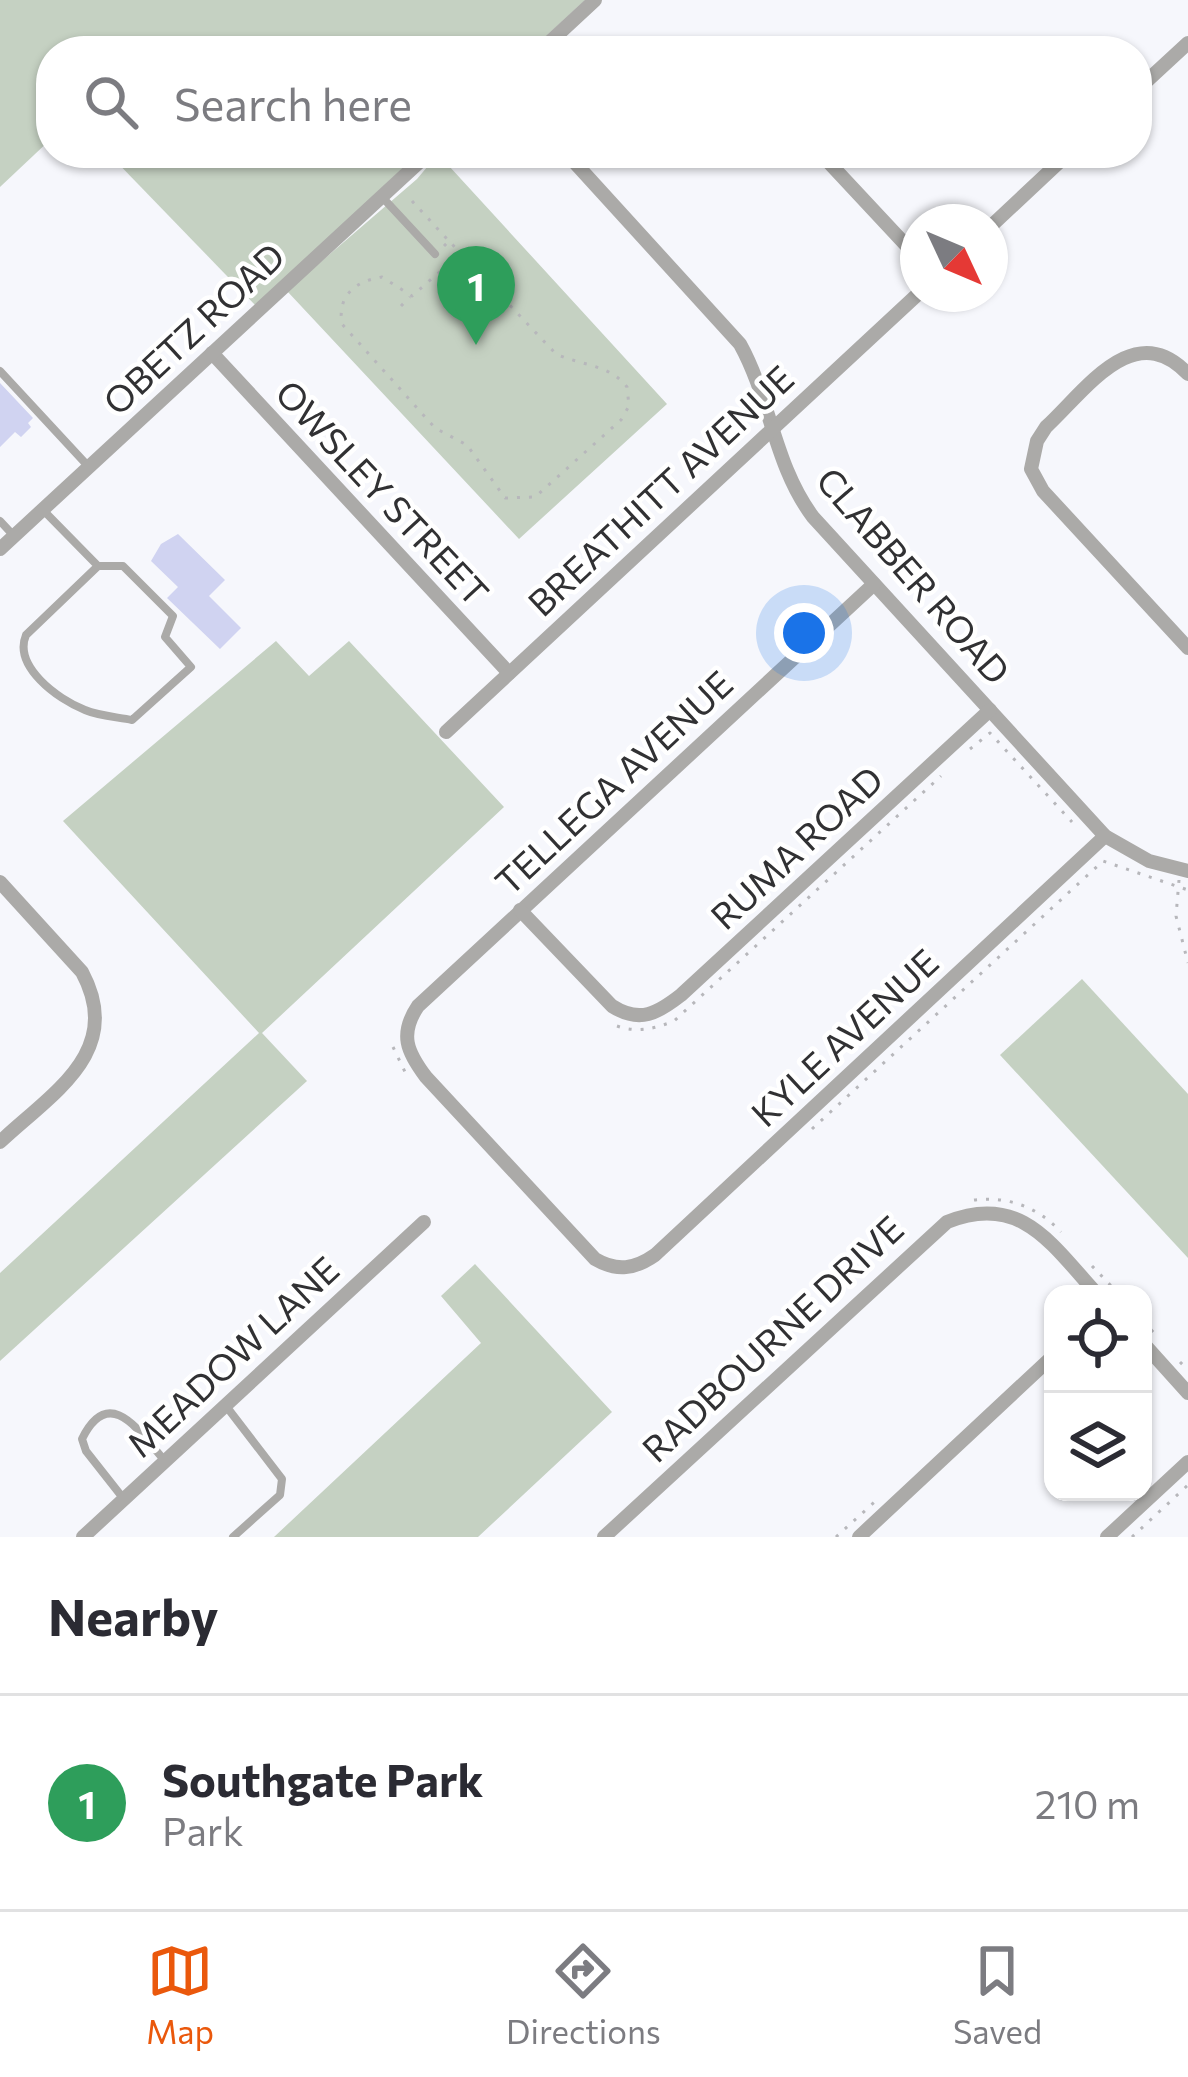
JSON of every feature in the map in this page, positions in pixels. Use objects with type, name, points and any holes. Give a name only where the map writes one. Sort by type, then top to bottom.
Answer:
[{"type":"street","points":[[556,36],[595,0]]},
{"type":"street","points":[[1152,76],[1188,43]]},
{"type":"street","name":"OBETZ ROAD","points":[[0,550],[413,168]]},
{"type":"street","name":"CLABBER ROAD","points":[[580,168],[740,344],[754,369],[799,499],[1106,836],[1149,861],[1184,870]]},
{"type":"street","points":[[834,168],[900,239]]},
{"type":"street","points":[[1008,210],[1053,168]]},
{"type":"street","name":"BREATHITT AVENUE","points":[[446,732],[900,311]]},
{"type":"street","points":[[1188,374],[1168,357],[1148,350],[1121,358],[1046,427],[1031,458],[1031,470],[1043,491],[1188,648]]},
{"type":"street","name":"OWSLEY STREET","points":[[212,352],[509,673]]},
{"type":"street","name":"TELLEGA AVENUE","points":[[399,1037],[418,1006],[874,584]]},
{"type":"street","name":"RUMA ROAD","points":[[520,910],[604,1000],[638,1017],[662,1010],[990,710]]},
{"type":"street","name":"KYLE AVENUE","points":[[399,1037],[426,1077],[589,1253],[617,1268],[638,1265],[655,1255],[1106,836]]},
{"type":"street","points":[[0,882],[82,972],[96,1005],[94,1039],[76,1071],[0,1142]]},
{"type":"street","name":"RADBOURNE DRIVE","points":[[604,1537],[932,1233],[962,1216],[997,1211],[1027,1223],[1088,1285]]},
{"type":"street","name":"MEADOW LANE","points":[[83,1537],[424,1222]]},
{"type":"street","points":[[1152,1353],[1188,1393]]},
{"type":"street","points":[[859,1537],[1044,1364]]},
{"type":"street","points":[[1107,1537],[1188,1462]]},
{"type":"lane","points":[[382,196],[435,254]]},
{"type":"lane","points":[[0,371],[89,467]]},
{"type":"lane","points":[[43,510],[98,566],[123,566],[173,616],[165,637],[191,667],[132,720],[85,710],[47,685],[24,661],[21,648],[26,635],[98,566]]},
{"type":"lane","points":[[0,521],[14,536]]},
{"type":"lane","points":[[226,1406],[282,1479],[280,1496],[233,1537]]},
{"type":"lane","points":[[124,1499],[86,1451],[82,1439],[90,1424],[118,1413],[129,1418],[165,1461]]},
{"type":"path","points":[[412,200],[556,354],[610,371],[627,387],[628,406],[621,420],[536,497],[505,498],[467,446],[434,428],[342,324],[344,299],[358,283],[382,277],[412,296]]},
{"type":"path","points":[[435,254],[449,242]]},
{"type":"path","points":[[401,306],[460,254]]},
{"type":"path","points":[[968,751],[990,733],[1082,832]]},
{"type":"path","points":[[605,1018],[634,1030],[653,1030],[674,1022],[954,764]]},
{"type":"path","points":[[809,1132],[1103,861],[1188,890]]},
{"type":"path","points":[[1184,870],[1176,916],[1188,963]]},
{"type":"path","points":[[399,1037],[397,1059],[406,1075]]},
{"type":"path","points":[[1132,1537],[1188,1485]]},
{"type":"green space","points":[[0,0],[585,0],[546,36],[36,36],[36,153],[0,187]]},
{"type":"green space","points":[[123,168],[403,168],[256,306]]},
{"type":"green space","points":[[426,168],[451,168],[667,404],[519,539],[287,291]]},
{"type":"green space","points":[[276,641],[309,676],[349,641],[504,807],[262,1033],[307,1081],[0,1361],[0,1273],[259,1033],[63,821]]},
{"type":"green space","points":[[1082,979],[1188,1094],[1188,1258],[1000,1055]]},
{"type":"green space","points":[[475,1264],[612,1412],[478,1537],[274,1537],[481,1343],[441,1296]]},
{"type":"building","points":[[0,383],[33,418],[21,437],[15,432],[0,447]]},
{"type":"building","points":[[178,534],[225,580],[209,596],[241,628],[220,649],[167,598],[178,587],[151,561],[161,544]]},
{"type":"place","name":"Southgate Park","points":[[476,345]]}]
